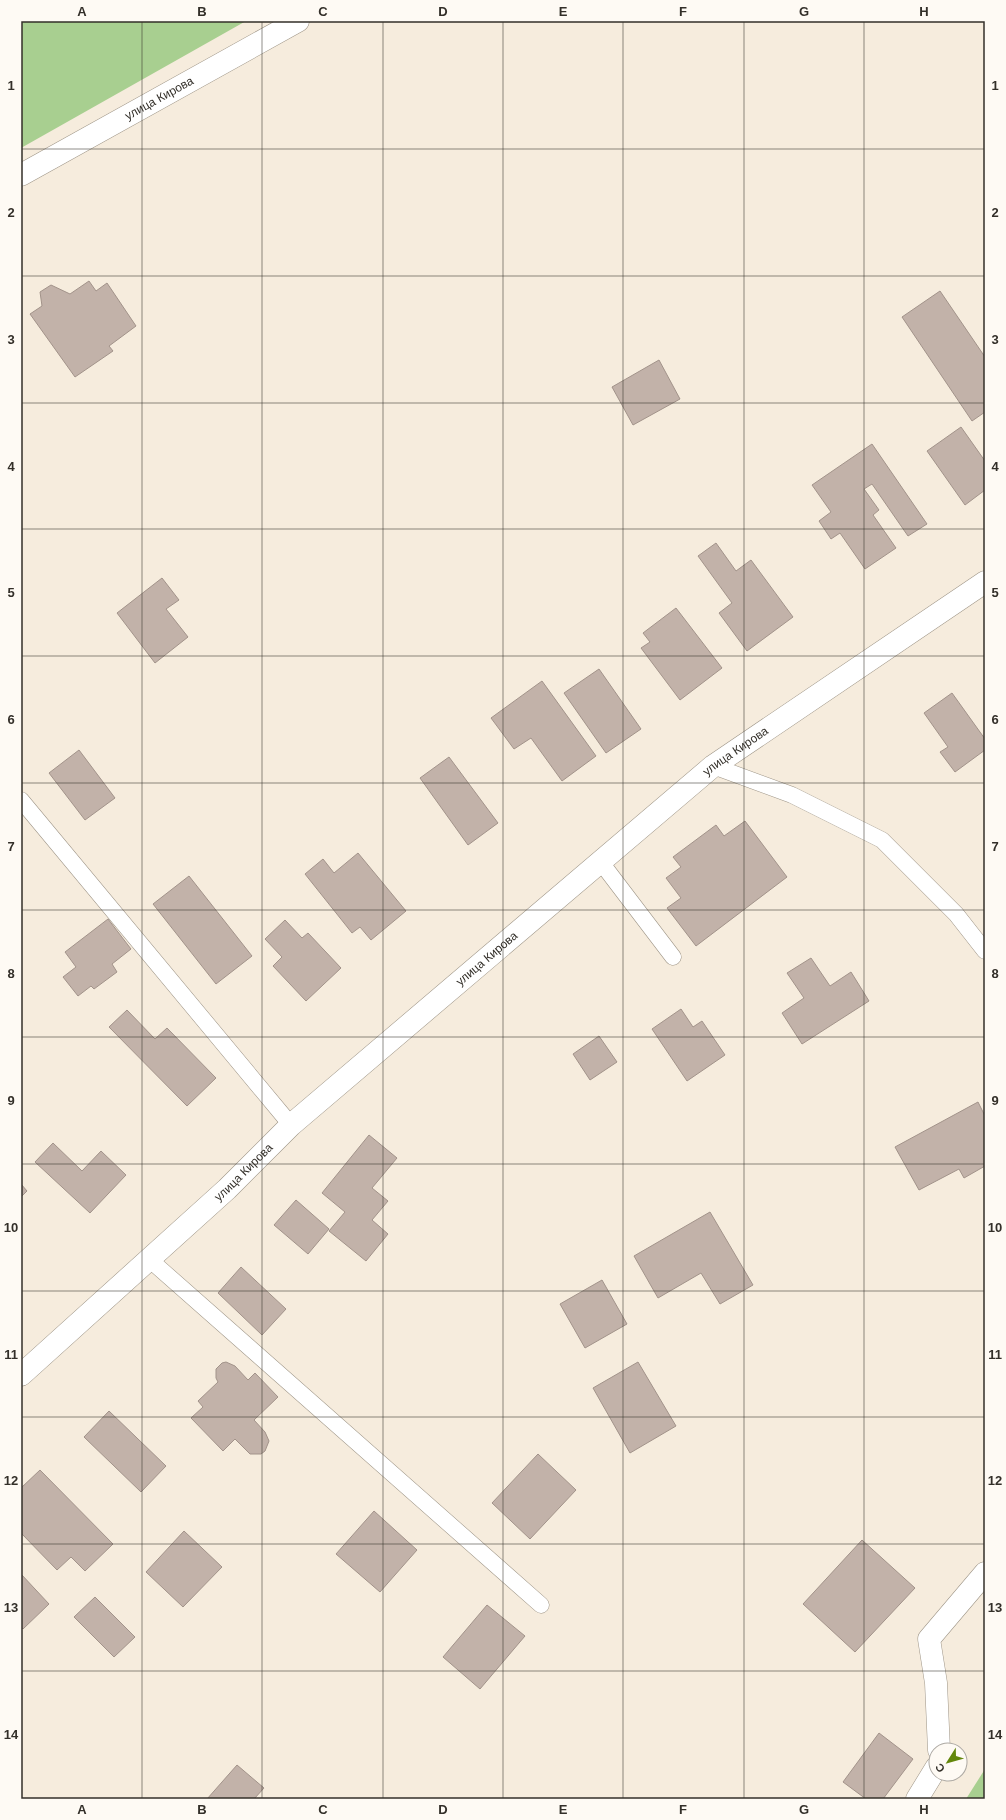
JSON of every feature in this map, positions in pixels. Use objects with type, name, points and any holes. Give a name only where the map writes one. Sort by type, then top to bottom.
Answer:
[{"type":"street","name":"улица Кирова","points":[[21,175],[298,21]]},
{"type":"street","name":"улица Кирова","points":[[21,1375],[227,1189],[291,1125],[713,766],[985,582]]},
{"type":"street","points":[[939,1742],[936,1683],[929,1638],[985,1573]]},
{"type":"street","points":[[917,1799],[928,1781]]},
{"type":"lane","points":[[713,766],[792,794],[882,840],[956,914],[985,951]]},
{"type":"lane","points":[[21,800],[291,1125]]},
{"type":"lane","points":[[600,861],[673,957]]},
{"type":"lane","points":[[149,1259],[541,1605]]},
{"type":"green space","points":[[21,21],[246,21],[21,148]]},
{"type":"green space","points":[[985,1769],[985,1799],[966,1799]]},
{"type":"building","points":[[89,281],[96,291],[107,283],[136,326],[109,346],[113,351],[75,377],[30,314],[42,306],[40,292],[51,285],[70,294]]},
{"type":"building","points":[[940,291],[985,357],[985,412],[972,421],[902,317]]},
{"type":"building","points":[[659,360],[680,399],[633,425],[612,387]]},
{"type":"building","points":[[961,427],[985,461],[985,490],[965,505],[927,451]]},
{"type":"building","points":[[872,444],[927,524],[908,536],[872,484],[864,489],[879,510],[873,515],[896,548],[865,569],[840,533],[831,539],[819,521],[831,512],[812,485]]},
{"type":"building","points":[[716,543],[736,571],[751,560],[793,617],[747,651],[719,613],[732,603],[698,556]]},
{"type":"building","points":[[162,578],[179,600],[166,609],[188,637],[155,663],[117,613]]},
{"type":"building","points":[[676,608],[722,668],[680,700],[641,648],[650,642],[643,633]]},
{"type":"building","points":[[599,669],[641,729],[606,753],[564,693]]},
{"type":"building","points":[[542,681],[596,756],[562,781],[531,738],[514,749],[491,718]]},
{"type":"building","points":[[952,693],[985,739],[985,750],[955,772],[940,752],[948,747],[924,713]]},
{"type":"building","points":[[79,750],[115,798],[85,820],[49,773]]},
{"type":"building","points":[[449,757],[498,823],[468,845],[420,778]]},
{"type":"building","points":[[745,821],[787,877],[696,946],[667,908],[681,898],[666,878],[681,867],[673,857],[716,825],[724,836]]},
{"type":"building","points":[[358,853],[406,911],[371,940],[360,927],[352,933],[305,874],[323,859],[334,873]]},
{"type":"building","points":[[189,876],[252,956],[216,984],[153,904]]},
{"type":"building","points":[[108,919],[131,949],[112,964],[117,972],[94,989],[91,986],[78,996],[63,977],[76,967],[65,952]]},
{"type":"building","points":[[285,920],[302,938],[308,933],[341,968],[306,1001],[273,966],[282,957],[265,939]]},
{"type":"building","points":[[811,958],[830,986],[851,972],[869,1001],[802,1044],[782,1013],[804,998],[787,973]]},
{"type":"building","points":[[681,1009],[693,1027],[702,1021],[725,1055],[687,1081],[652,1029]]},
{"type":"building","points":[[127,1010],[155,1039],[167,1028],[216,1078],[187,1106],[109,1027]]},
{"type":"building","points":[[599,1036],[617,1062],[590,1080],[573,1054]]},
{"type":"building","points":[[978,1102],[985,1116],[985,1166],[964,1178],[959,1169],[919,1190],[895,1147]]},
{"type":"building","points":[[369,1135],[397,1158],[372,1188],[388,1201],[372,1220],[388,1234],[366,1261],[329,1231],[345,1212],[322,1193]]},
{"type":"building","points":[[53,1143],[82,1171],[101,1151],[126,1175],[90,1213],[35,1162]]},
{"type":"building","points":[[21,1184],[27,1191],[21,1197]]},
{"type":"building","points":[[296,1200],[329,1229],[308,1254],[274,1225]]},
{"type":"building","points":[[710,1212],[753,1285],[720,1304],[701,1273],[658,1298],[634,1256]]},
{"type":"building","points":[[241,1267],[286,1309],[262,1335],[218,1293]]},
{"type":"building","points":[[602,1280],[627,1324],[585,1348],[560,1304]]},
{"type":"building","points":[[226,1362],[235,1366],[248,1380],[255,1373],[278,1397],[254,1420],[265,1432],[269,1441],[265,1451],[261,1454],[250,1454],[235,1439],[223,1451],[191,1418],[203,1407],[198,1401],[218,1382],[216,1378],[216,1369],[222,1363]]},
{"type":"building","points":[[638,1362],[676,1426],[630,1453],[593,1388]]},
{"type":"building","points":[[109,1411],[166,1466],[141,1492],[84,1437]]},
{"type":"building","points":[[538,1454],[576,1490],[530,1539],[492,1503]]},
{"type":"building","points":[[40,1470],[113,1544],[85,1571],[71,1557],[57,1570],[21,1533],[21,1488]]},
{"type":"building","points":[[374,1511],[417,1550],[380,1592],[336,1554]]},
{"type":"building","points":[[184,1531],[222,1567],[183,1607],[146,1572]]},
{"type":"building","points":[[862,1540],[915,1588],[855,1652],[803,1604]]},
{"type":"building","points":[[21,1574],[49,1604],[23,1629],[21,1627]]},
{"type":"building","points":[[95,1597],[135,1637],[114,1657],[74,1617]]},
{"type":"building","points":[[487,1605],[525,1636],[480,1689],[443,1657]]},
{"type":"building","points":[[879,1733],[913,1759],[883,1799],[866,1799],[843,1782]]},
{"type":"building","points":[[237,1765],[264,1788],[254,1799],[207,1799]]}]
